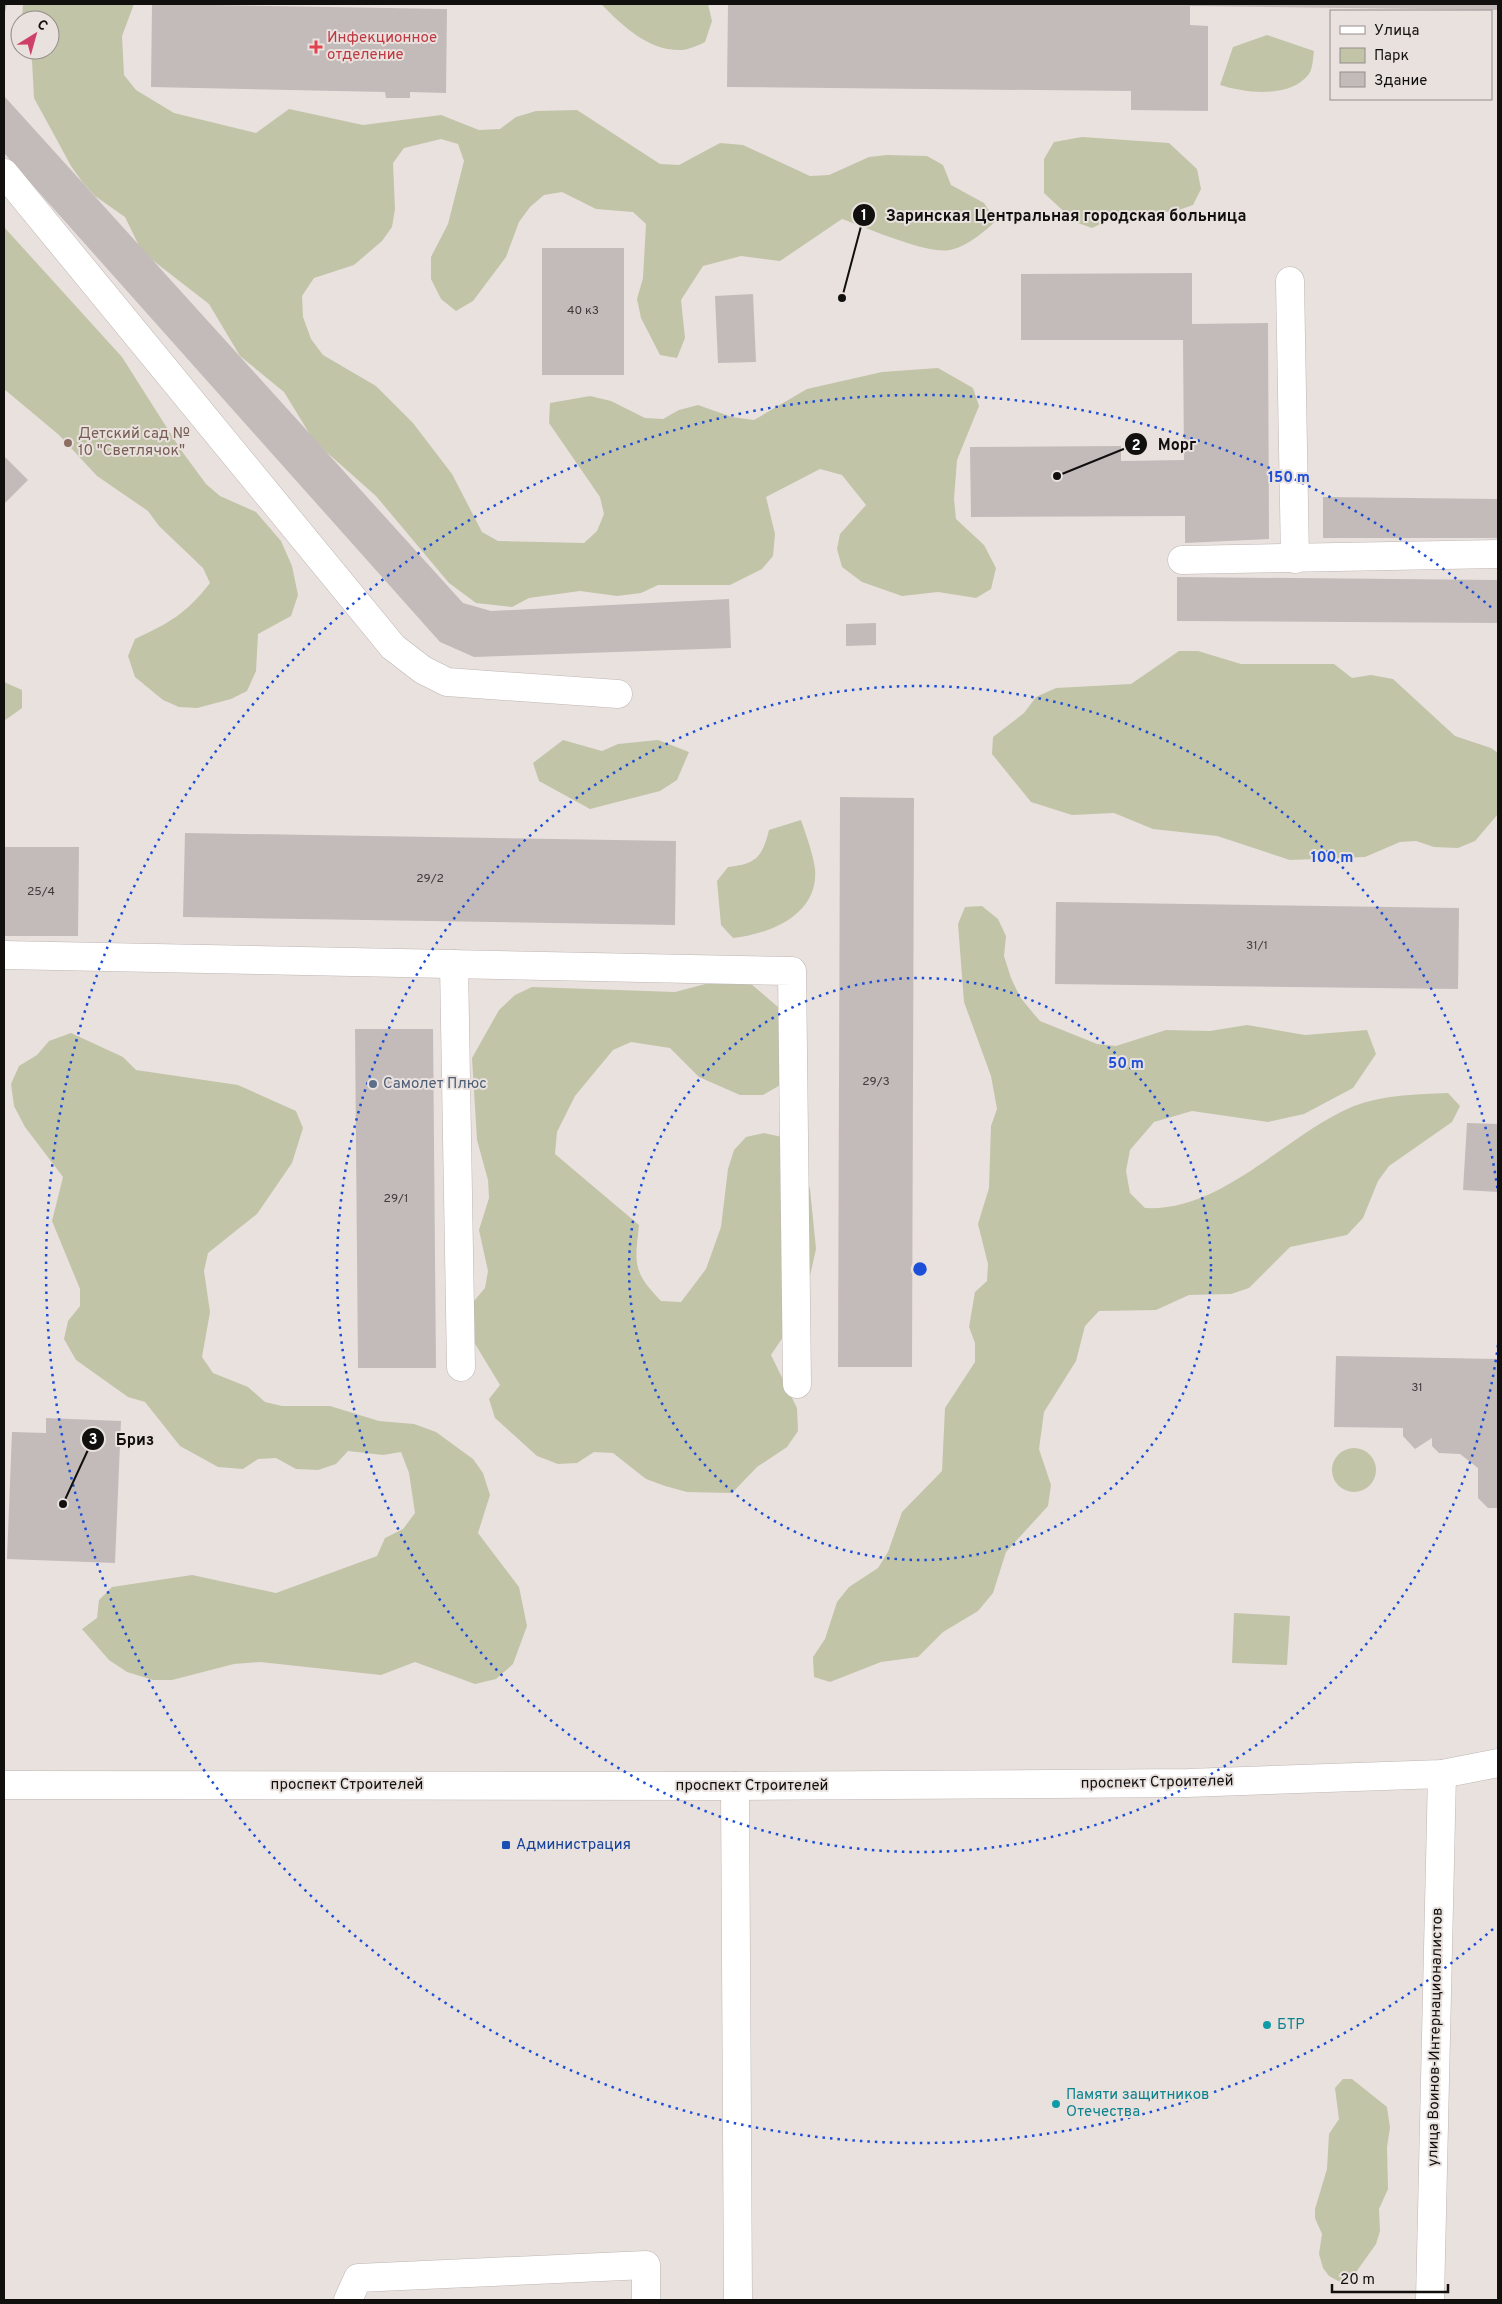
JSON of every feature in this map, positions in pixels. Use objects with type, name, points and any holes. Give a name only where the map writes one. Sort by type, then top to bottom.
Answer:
[{"type":"street","points":[[4,173],[393,647],[423,670],[447,682],[618,694]]},
{"type":"street","points":[[1290,281],[1295,559]]},
{"type":"street","points":[[1182,560],[1498,554]]},
{"type":"street","points":[[4,955],[792,972],[797,1384]]},
{"type":"street","points":[[454,964],[462,1367]]},
{"type":"street","name":"проспект Строителей","points":[[4,1786],[735,1786],[1188,1783],[1442,1774],[1498,1763]]},
{"type":"street","name":"улица Воинов-Интернационалистов","points":[[1430,2300],[1442,1774]]},
{"type":"street","points":[[735,1786],[738,2300]]},
{"type":"street","points":[[348,2300],[358,2278],[646,2265],[646,2300]]},
{"type":"green space","points":[[23,4],[134,4],[122,36],[124,75],[136,90],[174,113],[256,133],[289,109],[363,125],[441,115],[479,130],[500,129],[516,117],[536,111],[577,110],[660,164],[679,165],[720,143],[743,145],[810,176],[829,175],[869,157],[887,155],[927,156],[943,165],[951,185],[984,203],[996,221],[986,230],[962,246],[950,250],[940,250],[880,234],[842,219],[780,261],[741,256],[703,266],[681,300],[685,338],[677,358],[660,355],[641,318],[637,299],[643,278],[646,224],[633,212],[596,209],[562,192],[544,195],[530,207],[519,222],[506,257],[473,301],[456,311],[441,299],[431,279],[431,257],[448,224],[464,161],[458,144],[441,139],[404,148],[393,163],[395,209],[392,227],[382,241],[354,265],[314,278],[302,296],[303,317],[311,339],[323,355],[376,386],[413,423],[452,474],[482,532],[498,541],[584,543],[597,531],[604,514],[600,497],[549,423],[550,403],[590,396],[611,401],[645,418],[663,419],[679,410],[698,405],[732,417],[754,420],[807,389],[882,372],[938,368],[973,388],[979,406],[957,460],[954,499],[956,519],[984,545],[996,568],[991,589],[976,598],[938,592],[902,596],[862,582],[842,567],[837,549],[840,534],[866,505],[842,475],[820,469],[766,497],[775,534],[773,556],[762,569],[730,585],[658,585],[641,593],[617,596],[580,591],[529,598],[512,607],[476,603],[449,583],[376,496],[314,441],[284,392],[240,356],[209,304],[142,252],[125,217],[95,196],[83,183],[71,166],[34,98],[32,60],[60,60],[60,10],[23,10]]},
{"type":"green space","points":[[601,4],[708,4],[712,21],[705,42],[683,50],[671,50],[659,47],[638,36],[618,21]]},
{"type":"green space","points":[[1267,35],[1314,51],[1309,74],[1301,82],[1279,91],[1254,92],[1220,85],[1233,47]]},
{"type":"green space","points":[[1082,137],[1169,143],[1197,169],[1201,189],[1193,205],[1173,212],[1128,211],[1092,228],[1075,222],[1044,193],[1044,159],[1054,142]]},
{"type":"green space","points":[[4,227],[122,357],[181,450],[206,484],[220,496],[256,512],[281,541],[292,566],[298,595],[291,616],[258,634],[256,671],[247,691],[231,699],[197,708],[179,707],[163,700],[135,677],[128,656],[135,639],[176,617],[193,603],[210,583],[203,568],[159,526],[148,511],[97,476],[59,435],[4,389]]},
{"type":"green space","points":[[1179,651],[1198,651],[1241,664],[1334,664],[1352,678],[1371,675],[1393,679],[1455,736],[1491,748],[1498,753],[1498,814],[1475,841],[1458,848],[1434,847],[1416,841],[1400,842],[1365,857],[1290,860],[1217,836],[1153,829],[1114,813],[1072,815],[1031,802],[992,754],[993,737],[1024,713],[1036,697],[1056,688],[1131,684]]},
{"type":"green space","points":[[4,682],[22,690],[22,708],[4,721]]},
{"type":"green space","points":[[563,740],[602,751],[618,744],[658,740],[689,752],[677,780],[660,791],[590,809],[539,781],[533,763]]},
{"type":"green space","points":[[801,820],[815,869],[814,885],[809,898],[801,910],[777,926],[748,936],[733,938],[721,925],[717,881],[728,867],[746,864],[757,858],[764,847],[769,830]]},
{"type":"green space","points":[[982,906],[998,919],[1006,936],[1004,956],[1011,978],[1020,997],[1033,1013],[1040,1021],[1097,1044],[1116,1046],[1166,1030],[1210,1031],[1247,1025],[1305,1035],[1367,1030],[1376,1054],[1353,1088],[1304,1114],[1268,1122],[1192,1111],[1154,1122],[1130,1150],[1126,1171],[1130,1193],[1145,1208],[1174,1206],[1201,1198],[1253,1169],[1329,1119],[1365,1102],[1400,1096],[1448,1093],[1460,1106],[1452,1122],[1389,1166],[1378,1181],[1363,1218],[1347,1235],[1290,1247],[1249,1288],[1231,1294],[1189,1295],[1156,1310],[1099,1311],[1085,1326],[1076,1361],[1044,1412],[1039,1449],[1051,1485],[1048,1506],[1006,1552],[993,1593],[978,1611],[943,1632],[918,1657],[881,1662],[830,1682],[814,1677],[813,1657],[825,1639],[837,1602],[849,1587],[878,1568],[888,1552],[902,1512],[942,1471],[945,1408],[975,1362],[975,1343],[969,1327],[975,1292],[987,1281],[988,1264],[978,1224],[989,1188],[991,1126],[997,1109],[991,1076],[964,1002],[958,924],[965,907]]},
{"type":"green space","points":[[732,977],[750,983],[785,1013],[796,1076],[763,1095],[740,1095],[699,1077],[670,1048],[631,1042],[613,1050],[575,1096],[557,1132],[555,1154],[639,1225],[637,1258],[640,1274],[661,1301],[681,1302],[706,1269],[721,1227],[728,1169],[734,1150],[746,1137],[764,1133],[782,1137],[795,1150],[810,1189],[816,1249],[803,1307],[771,1355],[797,1408],[798,1431],[787,1447],[757,1467],[732,1493],[687,1492],[665,1486],[646,1479],[613,1453],[594,1452],[577,1463],[558,1464],[537,1456],[495,1418],[489,1399],[500,1385],[469,1334],[466,1318],[474,1301],[485,1288],[488,1271],[479,1230],[489,1198],[488,1180],[477,1140],[472,1058],[499,1010],[515,995],[532,987],[675,992]]},
{"type":"green space","points":[[71,1033],[123,1057],[136,1070],[238,1085],[296,1111],[303,1128],[292,1163],[257,1214],[208,1253],[204,1271],[210,1312],[202,1357],[213,1373],[248,1387],[265,1402],[282,1406],[330,1406],[379,1421],[414,1424],[436,1432],[473,1459],[483,1473],[490,1495],[478,1533],[519,1587],[527,1626],[513,1664],[496,1679],[475,1684],[415,1662],[381,1675],[260,1662],[234,1664],[172,1680],[153,1680],[127,1672],[109,1660],[82,1629],[97,1618],[99,1600],[112,1587],[192,1575],[276,1593],[377,1556],[385,1538],[403,1529],[415,1513],[409,1473],[401,1452],[383,1455],[348,1451],[336,1464],[318,1470],[296,1469],[276,1458],[258,1459],[243,1469],[218,1467],[180,1446],[145,1402],[128,1397],[76,1360],[64,1339],[68,1321],[80,1306],[80,1289],[52,1221],[63,1177],[25,1127],[14,1106],[11,1084],[19,1066],[37,1055],[49,1041]]},
{"type":"green space","points":[[1358,1448],[1370,1454],[1375,1461],[1375,1479],[1370,1486],[1363,1491],[1350,1492],[1342,1489],[1335,1482],[1332,1466],[1335,1458],[1342,1451]]},
{"type":"green space","points":[[1234,1613],[1290,1616],[1287,1665],[1232,1663]]},
{"type":"green space","points":[[1343,2079],[1352,2079],[1387,2107],[1390,2128],[1387,2147],[1388,2189],[1379,2209],[1380,2231],[1376,2244],[1354,2275],[1347,2281],[1338,2281],[1329,2276],[1323,2268],[1319,2254],[1322,2234],[1315,2218],[1315,2209],[1327,2169],[1329,2134],[1339,2119],[1335,2088]]},
{"type":"building","points":[[4,4],[7,4],[4,16]]},
{"type":"building","points":[[152,4],[447,9],[446,93],[410,92],[410,98],[386,98],[385,92],[151,87]]},
{"type":"building","points":[[728,4],[1498,4],[1498,10],[1190,6],[1190,25],[1208,26],[1208,111],[1131,110],[1131,91],[727,87]]},
{"type":"building","points":[[5,97],[463,603],[491,611],[729,599],[731,648],[474,657],[440,642],[4,153]]},
{"type":"building","points":[[542,248],[624,248],[624,375],[542,375]]},
{"type":"building","points":[[1192,273],[1192,324],[1268,323],[1269,539],[1185,543],[1185,516],[971,517],[970,447],[1121,446],[1121,461],[1184,460],[1183,340],[1021,340],[1021,274]]},
{"type":"building","points":[[753,294],[756,362],[718,363],[715,296]]},
{"type":"building","points":[[4,456],[28,480],[4,504]]},
{"type":"building","points":[[1323,497],[1498,499],[1498,538],[1323,538]]},
{"type":"building","points":[[1177,577],[1498,580],[1498,623],[1177,621]]},
{"type":"building","points":[[876,623],[876,645],[846,646],[846,624]]},
{"type":"building","points":[[840,797],[914,798],[912,1367],[838,1367]]},
{"type":"building","points":[[185,833],[676,841],[675,925],[183,917]]},
{"type":"building","points":[[4,847],[79,847],[78,936],[4,936]]},
{"type":"building","points":[[1056,902],[1459,908],[1458,989],[1055,984]]},
{"type":"building","points":[[355,1029],[433,1029],[436,1368],[358,1368]]},
{"type":"building","points":[[1467,1123],[1498,1124],[1498,1192],[1463,1190]]},
{"type":"building","points":[[1336,1356],[1498,1359],[1498,1508],[1488,1508],[1478,1498],[1478,1468],[1460,1454],[1439,1453],[1432,1446],[1432,1438],[1415,1449],[1403,1436],[1403,1428],[1334,1427]]},
{"type":"building","points":[[46,1418],[121,1421],[115,1563],[7,1559],[12,1432],[46,1433]]},
{"type":"place","name":"Инфекционное отделение","points":[[316,47]]},
{"type":"place","name":"Заринская Центральная городская больница","points":[[842,298]]},
{"type":"place","name":"Детский сад № 10 \"Светлячок\"","points":[[68,443]]},
{"type":"place","name":"Морг","points":[[1057,476]]},
{"type":"place","name":"Самолет Плюс","points":[[373,1084]]},
{"type":"place","name":"Бриз","points":[[63,1504]]},
{"type":"place","name":"Администрация","points":[[506,1845]]},
{"type":"place","name":"БТР","points":[[1267,2025]]},
{"type":"place","name":"Памяти защитников Отечества","points":[[1056,2104]]}]
